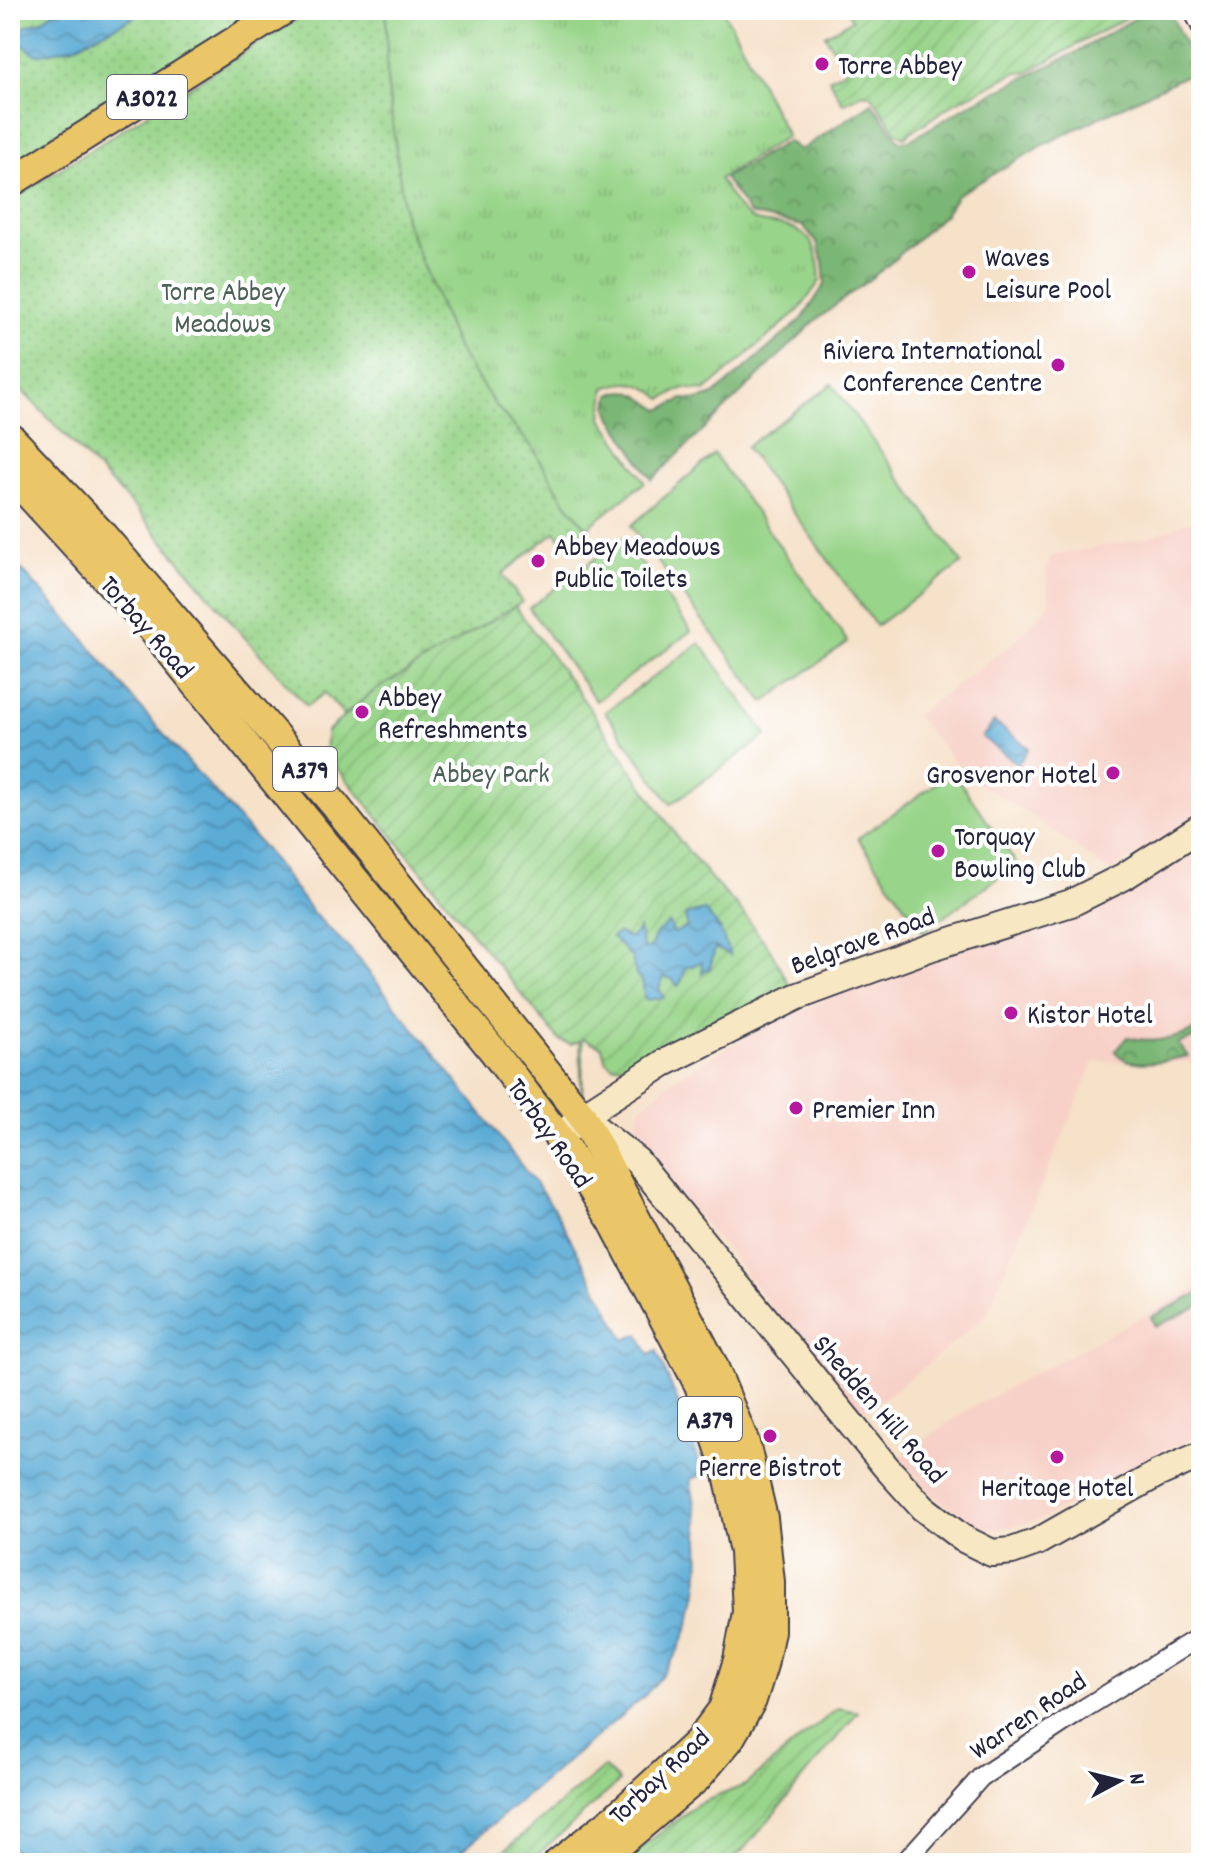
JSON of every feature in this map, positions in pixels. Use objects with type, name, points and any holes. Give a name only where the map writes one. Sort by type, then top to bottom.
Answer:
[{"type":"main road","name":"A3022","points":[[10,183],[284,10]]},
{"type":"main road","name":"Torbay Road","points":[[10,437],[98,530],[334,804],[582,1116],[713,1365],[745,1443],[763,1518],[770,1582],[770,1631],[763,1665],[752,1700],[729,1740],[697,1778],[597,1863]]},
{"type":"main road","name":"Torbay Road","points":[[10,474],[157,634],[495,1053],[560,1139],[613,1222],[699,1385],[728,1474],[744,1552],[747,1612],[738,1660],[723,1709],[698,1742],[615,1818],[558,1863]]},
{"type":"street","points":[[1193,10],[1201,26]]},
{"type":"street","name":"Belgrave Road","points":[[560,1139],[582,1116],[664,1063],[796,997],[932,947],[1071,903],[1123,877],[1201,827]]},
{"type":"street","name":"Shedden Hill Road","points":[[582,1116],[637,1161],[886,1467],[923,1508],[962,1538],[992,1553],[1012,1551],[1037,1542],[1157,1474],[1201,1455]]},
{"type":"street","name":"Warren Road","points":[[904,1863],[981,1777],[1201,1636]]},
{"type":"shaded area","points":[[1201,517],[1201,815],[1110,872],[1034,817],[966,776],[916,715],[1011,645],[1050,603],[1046,568],[1052,556],[1145,538]]},
{"type":"shaded area","points":[[1201,846],[1201,1076],[1189,1062],[1094,1062],[986,1315],[867,1411],[851,1406],[794,1338],[727,1249],[648,1158],[638,1140],[636,1124],[641,1107],[673,1080],[758,1030],[840,993],[1107,898]]},
{"type":"shaded area","points":[[1201,1285],[1201,1434],[1142,1461],[1112,1483],[1035,1522],[993,1530],[974,1525],[934,1497],[899,1458],[965,1411]]},
{"type":"green space","points":[[10,10],[284,10],[10,183]]},
{"type":"green space","name":"Torre Abbey Meadows","points":[[311,10],[386,10],[387,81],[405,220],[457,348],[495,405],[533,448],[563,499],[587,528],[571,551],[555,532],[502,574],[522,602],[373,692],[344,715],[325,693],[307,706],[136,509],[10,378],[10,201]]},
{"type":"green space","points":[[386,10],[597,10],[602,17],[612,10],[722,10],[787,136],[719,179],[745,215],[761,222],[792,228],[808,238],[816,252],[820,281],[799,310],[705,391],[684,388],[662,399],[636,384],[605,388],[602,418],[645,482],[587,528],[563,499],[533,448],[495,405],[457,348],[405,220],[387,81]]},
{"type":"green space","points":[[847,10],[1140,10],[1026,73],[1017,72],[954,103],[904,137],[896,132],[872,96],[863,93],[843,104],[829,79],[845,70],[825,35],[852,20]]},
{"type":"green space","points":[[1149,10],[1169,10],[1197,70],[1045,144],[957,195],[945,214],[887,266],[815,321],[652,480],[612,418],[608,408],[610,395],[631,392],[660,410],[683,399],[697,400],[714,395],[802,319],[825,284],[817,242],[803,226],[750,214],[724,178],[788,141],[800,150],[872,103],[900,142],[910,140],[974,102],[1073,54]]},
{"type":"green space","points":[[832,384],[962,563],[876,626],[746,447]]},
{"type":"green space","points":[[714,454],[848,642],[764,702],[631,526]]},
{"type":"green space","points":[[623,538],[691,631],[596,701],[529,608]]},
{"type":"green space","name":"Abbey Park","points":[[515,606],[680,841],[770,949],[796,997],[664,1063],[613,1066],[606,1061],[602,1047],[583,1038],[582,1116],[580,1041],[571,1044],[559,1040],[325,753],[327,731],[373,692]]},
{"type":"green space","points":[[700,643],[767,735],[671,804],[605,712]]},
{"type":"green space","name":"Torquay Bowling Club","points":[[953,772],[1017,864],[923,932],[858,838]]},
{"type":"green space","points":[[1201,1028],[1201,1036],[1178,1043],[1188,1056],[1139,1062],[1129,1061],[1115,1051],[1128,1037],[1165,1039]]},
{"type":"green space","points":[[1201,1292],[1201,1305],[1155,1327],[1151,1317]]},
{"type":"green space","points":[[838,1708],[858,1712],[748,1845],[729,1863],[621,1863],[698,1804],[745,1785]]},
{"type":"green space","points":[[604,1767],[619,1782],[528,1863],[489,1863]]},
{"type":"water","points":[[59,10],[149,10],[71,48],[36,55],[25,46],[19,47],[21,60],[10,73],[10,38],[19,39],[25,26],[42,21]]},
{"type":"water","points":[[10,557],[76,629],[138,705],[263,847],[314,914],[351,950],[479,1110],[553,1207],[625,1340],[639,1334],[649,1355],[657,1351],[688,1427],[703,1475],[690,1479],[699,1538],[699,1567],[690,1622],[679,1648],[664,1673],[643,1697],[447,1863],[10,1863]]},
{"type":"water","points":[[994,722],[1029,748],[1018,764],[982,737]]},
{"type":"water","points":[[704,910],[720,929],[730,955],[715,948],[710,968],[702,974],[702,962],[685,968],[678,986],[672,979],[664,977],[659,988],[664,998],[645,1000],[642,980],[636,976],[632,958],[612,937],[618,933],[631,938],[639,928],[643,949],[650,948],[656,934],[669,923],[674,933],[687,927],[685,915]]},
{"type":"place","name":"Torre Abbey","points":[[822,64]]},
{"type":"place","name":"Waves Leisure Pool","points":[[969,272]]},
{"type":"place","name":"Riviera International Conference Centre","points":[[1058,365]]},
{"type":"place","name":"Abbey Meadows Public Toilets","points":[[538,561]]},
{"type":"place","name":"Abbey Refreshments","points":[[362,712]]},
{"type":"place","name":"Grosvenor Hotel","points":[[1113,773]]},
{"type":"place","name":"Torquay Bowling Club","points":[[938,851]]},
{"type":"place","name":"Kistor Hotel","points":[[1011,1013]]},
{"type":"place","name":"Premier Inn","points":[[796,1108]]},
{"type":"place","name":"Pierre Bistrot","points":[[770,1436]]},
{"type":"place","name":"Heritage Hotel","points":[[1057,1457]]}]
